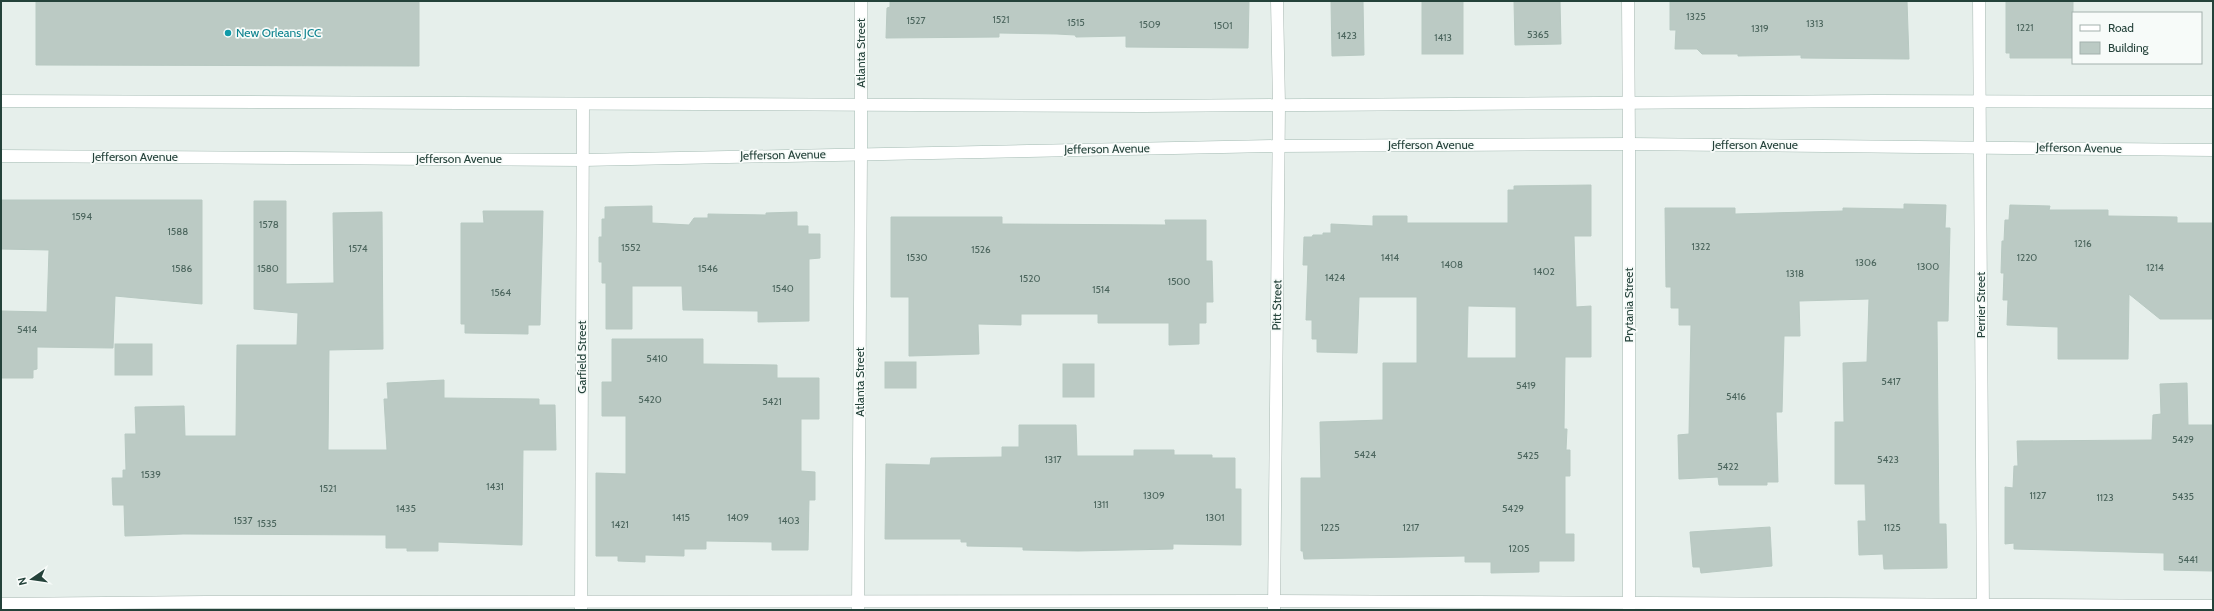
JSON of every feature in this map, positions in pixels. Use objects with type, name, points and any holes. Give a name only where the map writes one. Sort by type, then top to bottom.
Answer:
[{"type":"street","name":"Atlanta Street","points":[[858,606],[861,1]]},
{"type":"street","name":"Pitt Street","points":[[1274,606],[1279,105],[1277,1]]},
{"type":"street","name":"Prytania Street","points":[[1628,1],[1630,144],[1629,606]]},
{"type":"street","name":"Perrier Street","points":[[1979,1],[1982,608]]},
{"type":"street","points":[[1,101],[1136,106],[1875,101],[1979,103],[2213,102]]},
{"type":"street","name":"Garfield Street","points":[[581,606],[584,160],[583,104]]},
{"type":"street","name":"Jefferson Avenue","points":[[1,156],[584,160],[861,153],[1278,146],[1630,144],[2213,150]]},
{"type":"street","points":[[1,604],[206,606],[1629,606],[1982,608],[2213,606]]},
{"type":"building","name":"New Orleans JCC","points":[[36,1],[419,1],[419,66],[36,65]]},
{"type":"building","points":[[890,1],[1249,1],[1248,48],[1126,47],[1126,36],[1076,37],[1075,35],[1057,34],[999,33],[999,37],[886,38],[887,8],[890,7]]},
{"type":"building","points":[[1331,1],[1363,1],[1364,55],[1332,56]]},
{"type":"building","points":[[1422,1],[1463,1],[1463,54],[1422,54]]},
{"type":"building","points":[[1514,1],[1560,1],[1561,44],[1515,45]]},
{"type":"building","points":[[1670,1],[1907,1],[1909,59],[1801,58],[1801,55],[1738,56],[1738,54],[1702,54],[1697,49],[1675,49],[1676,30],[1670,30]]},
{"type":"building","points":[[2006,1],[2073,1],[2072,58],[2010,58],[2010,53],[2006,53]]},
{"type":"building","points":[[1591,185],[1591,236],[1574,236],[1576,307],[1591,306],[1591,357],[1565,357],[1564,429],[1567,429],[1566,450],[1570,450],[1570,476],[1565,476],[1565,534],[1574,534],[1574,561],[1539,561],[1539,572],[1491,573],[1491,562],[1465,562],[1465,556],[1304,559],[1303,551],[1301,551],[1301,478],[1321,478],[1320,422],[1383,420],[1383,363],[1417,363],[1417,297],[1359,297],[1357,353],[1317,352],[1317,339],[1312,339],[1312,320],[1306,320],[1308,265],[1303,265],[1304,237],[1331,233],[1331,224],[1373,226],[1373,216],[1407,216],[1407,223],[1508,223],[1508,190],[1514,190],[1514,186]],"holes":[[[1468,306],[1516,307],[1516,358],[1467,358]]]},
{"type":"building","points":[[1,200],[202,200],[202,304],[115,296],[113,348],[37,347],[37,369],[33,370],[33,378],[1,378],[1,311],[47,312],[49,250],[1,249]]},
{"type":"building","points":[[254,201],[286,201],[286,284],[334,283],[333,213],[382,212],[383,349],[329,350],[328,450],[387,450],[384,399],[388,399],[387,383],[444,380],[444,398],[539,399],[539,405],[555,405],[556,450],[523,450],[522,545],[438,542],[438,551],[407,551],[407,548],[386,548],[386,535],[183,534],[125,536],[124,505],[113,505],[112,478],[123,478],[123,470],[126,470],[125,434],[136,434],[135,407],[184,406],[185,436],[236,436],[237,345],[297,345],[298,313],[254,309]]},
{"type":"building","points":[[1904,204],[1946,205],[1945,228],[1950,228],[1948,321],[1937,321],[1939,524],[1946,524],[1947,568],[1884,569],[1883,554],[1859,555],[1858,521],[1866,521],[1865,484],[1835,484],[1835,422],[1844,422],[1843,363],[1867,362],[1869,299],[1799,301],[1800,336],[1784,336],[1782,412],[1776,412],[1778,482],[1767,482],[1767,485],[1719,485],[1718,477],[1679,479],[1678,435],[1689,434],[1691,325],[1679,325],[1679,308],[1671,308],[1671,287],[1666,287],[1665,208],[1735,208],[1735,214],[1843,211],[1843,208],[1904,209]]},
{"type":"building","points":[[2010,205],[2050,206],[2049,210],[2108,210],[2108,216],[2177,217],[2177,223],[2213,223],[2213,319],[2160,319],[2129,294],[2128,359],[2058,359],[2058,327],[2007,325],[2008,300],[2003,300],[2004,273],[2001,273],[2002,241],[2004,241],[2005,220],[2009,220]]},
{"type":"building","points":[[652,206],[652,223],[689,225],[694,218],[708,218],[708,214],[766,215],[766,213],[797,212],[797,226],[808,226],[808,234],[820,234],[820,258],[809,259],[809,321],[758,322],[758,311],[683,310],[682,286],[632,286],[632,329],[606,329],[606,283],[602,283],[602,262],[599,262],[599,237],[602,237],[602,219],[605,219],[605,207]]},
{"type":"building","points":[[483,211],[543,211],[540,325],[528,325],[528,334],[465,333],[465,324],[461,324],[461,223],[484,223]]},
{"type":"building","points":[[891,217],[1002,217],[1002,224],[1166,225],[1165,220],[1206,220],[1206,261],[1212,261],[1213,302],[1206,302],[1206,323],[1199,323],[1199,344],[1169,345],[1169,323],[1098,323],[1098,314],[1021,314],[1021,325],[978,324],[979,354],[909,356],[909,297],[891,297]]},
{"type":"building","points":[[612,339],[703,339],[703,364],[777,365],[777,378],[819,378],[819,419],[801,419],[801,471],[815,472],[815,500],[809,500],[808,550],[772,550],[772,542],[706,541],[706,549],[684,549],[684,556],[645,555],[645,562],[618,561],[618,556],[596,556],[596,473],[626,474],[626,416],[602,416],[602,382],[612,382]]},
{"type":"building","points":[[115,344],[152,344],[152,375],[115,375]]},
{"type":"building","points":[[885,362],[916,362],[916,388],[885,388]]},
{"type":"building","points":[[1063,364],[1094,364],[1094,397],[1063,397]]},
{"type":"building","points":[[2187,383],[2188,425],[2213,425],[2213,571],[2164,570],[2164,553],[2014,549],[2014,543],[2005,544],[2005,487],[2013,488],[2014,466],[2018,466],[2017,441],[2152,440],[2153,415],[2161,414],[2160,384]]},
{"type":"building","points":[[1019,425],[1076,425],[1077,456],[1134,456],[1134,450],[1174,450],[1174,455],[1212,455],[1212,458],[1235,458],[1235,489],[1241,489],[1241,545],[1173,544],[1173,549],[1078,551],[1023,550],[1023,547],[967,546],[967,542],[961,542],[961,539],[885,539],[886,464],[930,465],[931,458],[1002,457],[1002,447],[1019,447]]},
{"type":"building","points":[[1770,527],[1772,566],[1701,573],[1700,567],[1693,567],[1690,532]]},
{"type":"place","name":"New Orleans JCC","points":[[228,33]]}]
